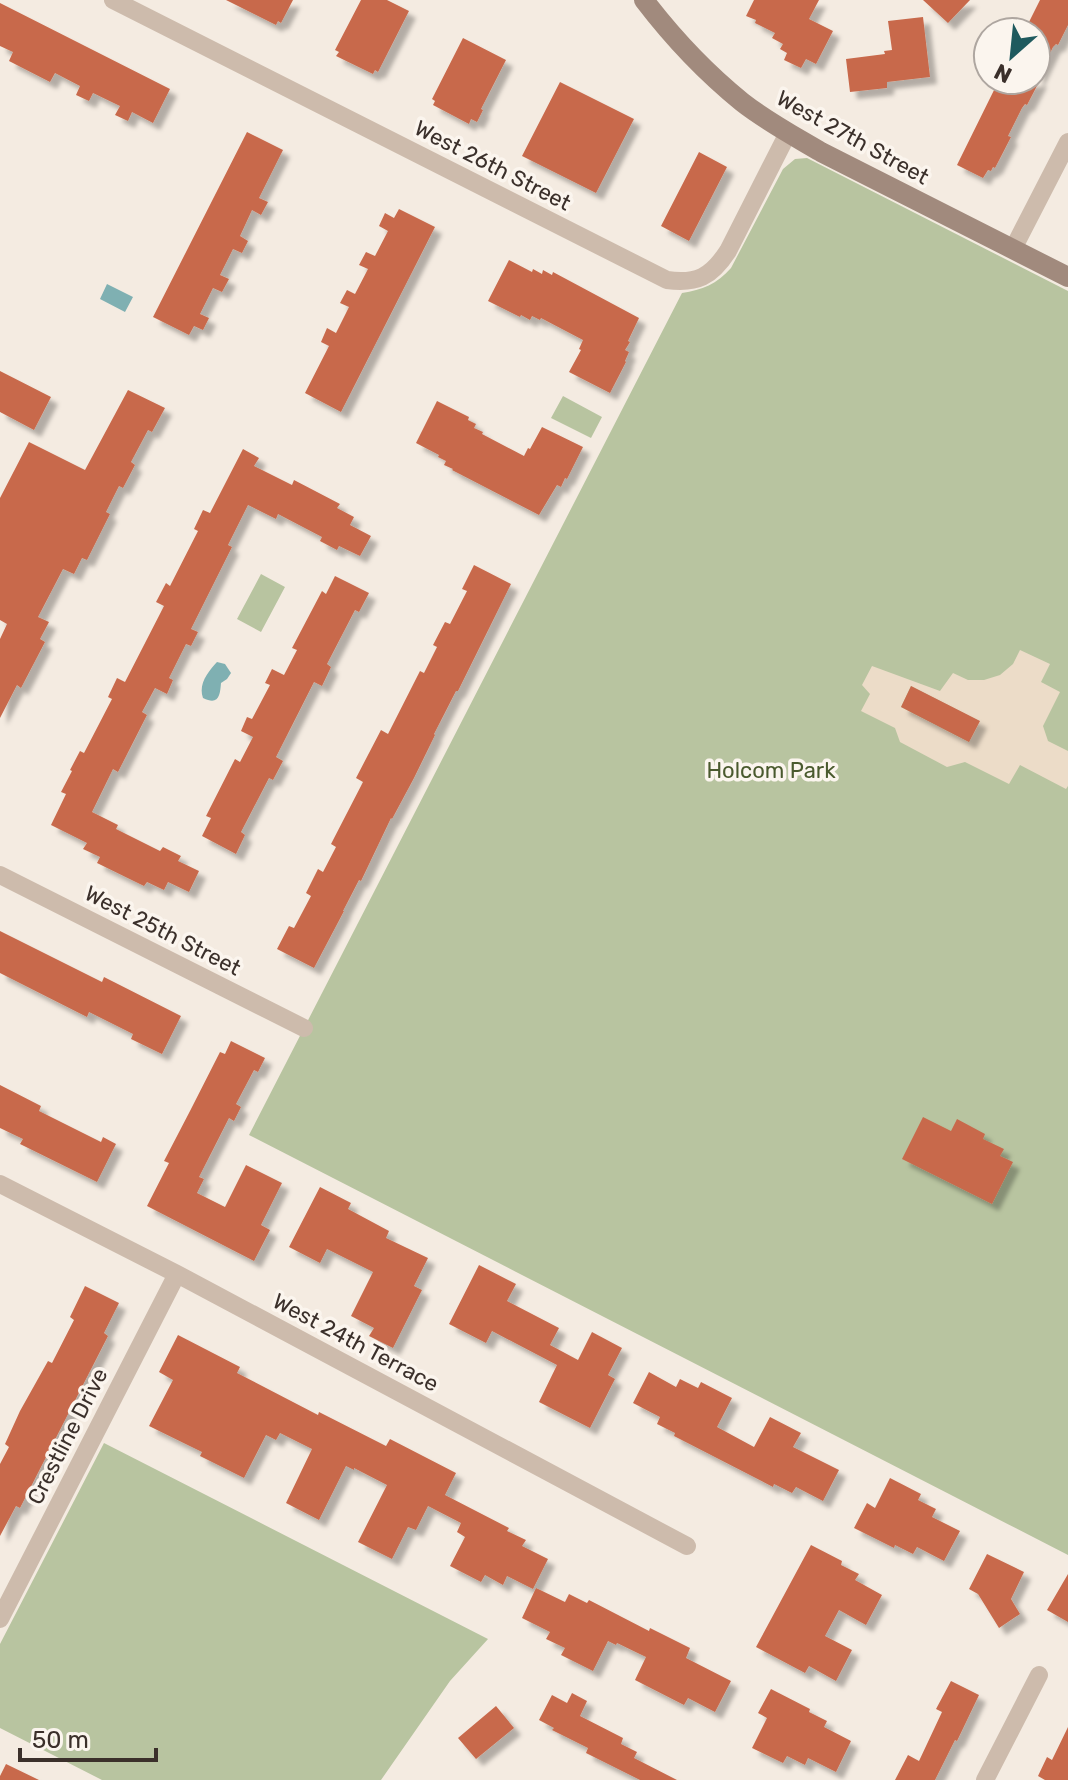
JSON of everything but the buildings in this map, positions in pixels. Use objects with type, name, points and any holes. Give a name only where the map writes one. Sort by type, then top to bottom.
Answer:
[{"type":"street","name":"West 26th Street","points":[[113,0],[667,280],[696,280],[719,265],[788,133]]},
{"type":"street","name":"West 27th Street","points":[[644,0],[678,42],[711,75],[745,104],[788,133],[1068,277]]},
{"type":"street","points":[[1013,249],[1068,142]]},
{"type":"street","name":"West 25th Street","points":[[0,875],[304,1028]]},
{"type":"street","name":"West 24th Terrace","points":[[0,1184],[177,1274],[687,1546]]},
{"type":"street","name":"Crestline Drive","points":[[0,1619],[177,1274]]},
{"type":"street","points":[[985,1780],[1039,1675]]},
{"type":"green space","name":"Holcom Park","points":[[807,158],[1068,291],[1068,1555],[249,1135],[682,293],[709,285],[731,268],[783,169],[795,159]]},
{"type":"green space","points":[[563,396],[602,417],[591,438],[551,418]]},
{"type":"green space","points":[[261,574],[285,587],[261,632],[237,619]]},
{"type":"green space","points":[[104,1443],[488,1639],[450,1681],[381,1780],[102,1780],[0,1728],[0,1644]]},
{"type":"shaded area","points":[[1020,650],[1050,664],[1041,682],[1060,692],[1043,726],[1048,741],[1068,751],[1066,789],[1020,765],[1009,784],[965,762],[947,767],[900,742],[895,728],[861,711],[870,694],[862,685],[872,666],[940,691],[953,673],[968,680],[984,680],[1000,675],[1013,664]],"holes":[[[911,686],[979,721],[969,742],[901,707]]]},
{"type":"water","points":[[107,284],[133,297],[125,312],[100,299]]},
{"type":"water","points":[[217,662],[225,664],[231,673],[221,683],[218,698],[212,701],[203,698],[203,683]]}]
